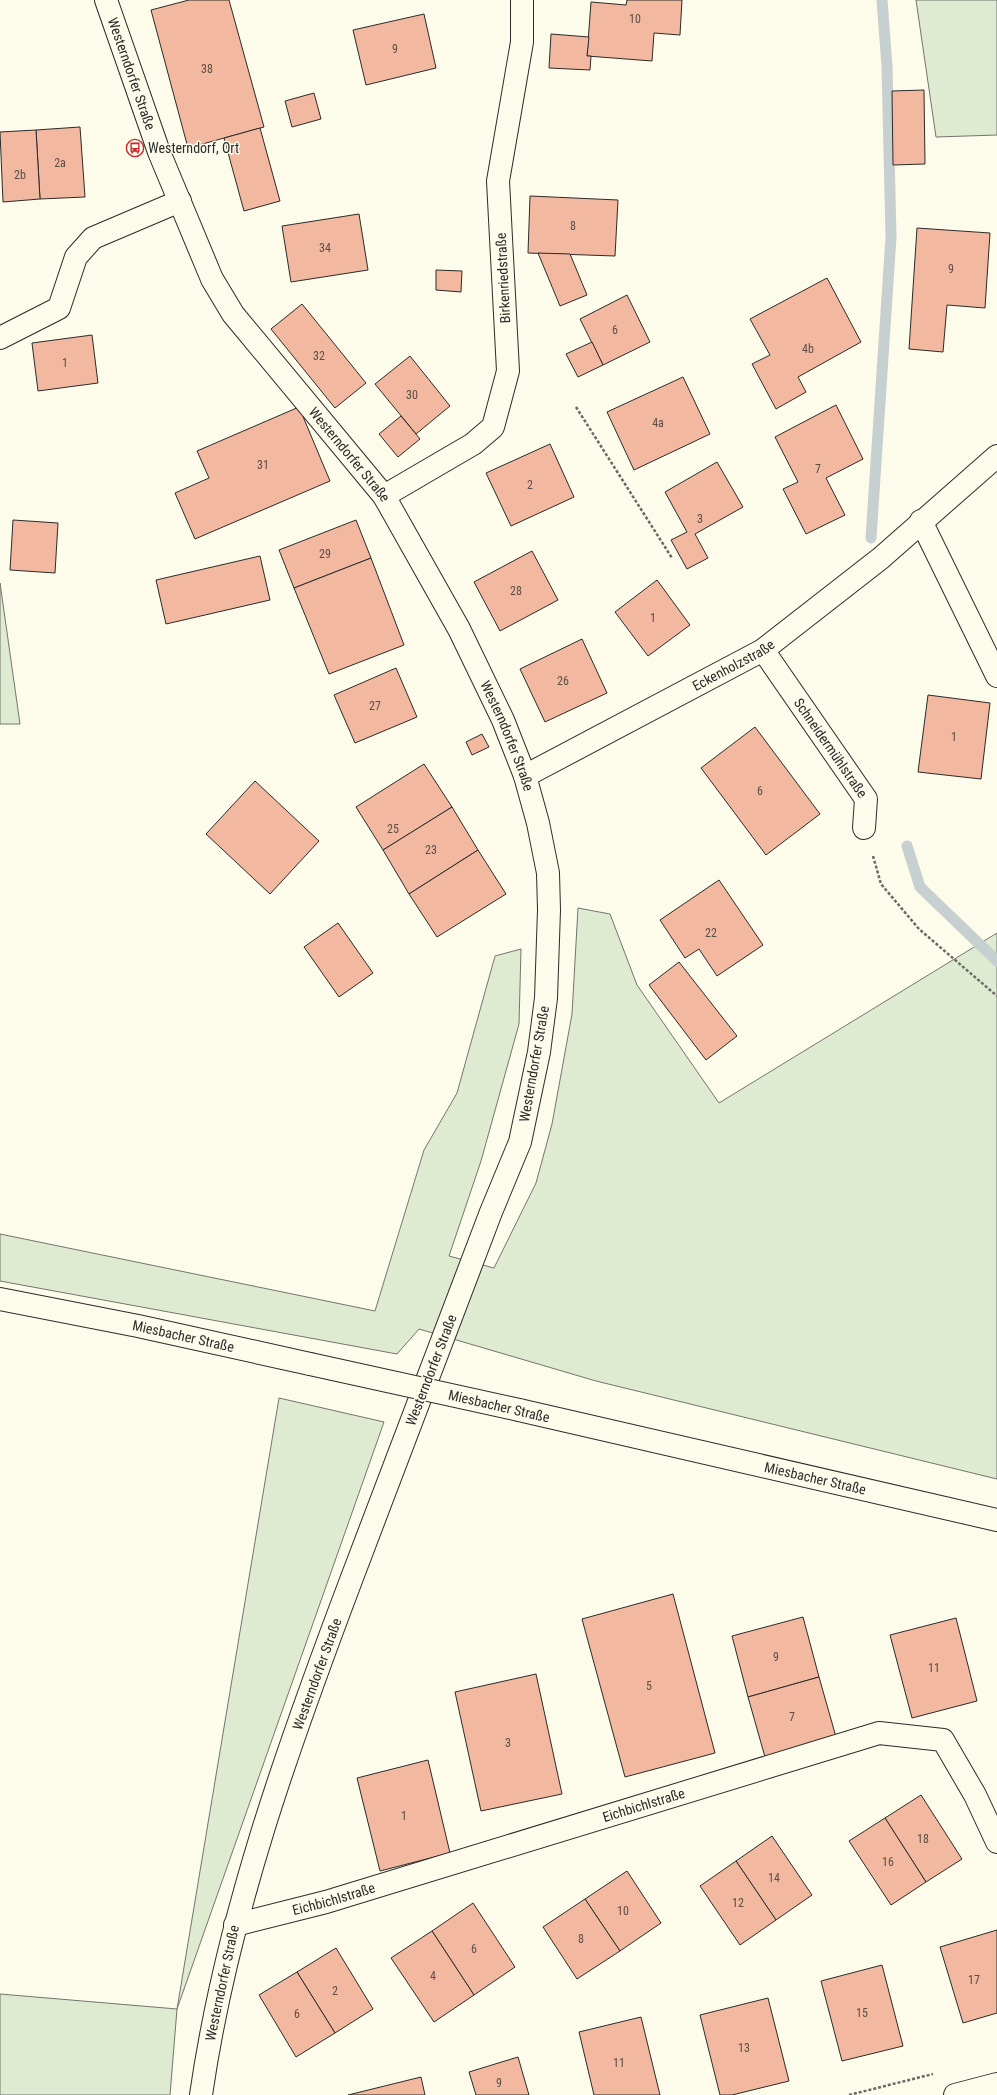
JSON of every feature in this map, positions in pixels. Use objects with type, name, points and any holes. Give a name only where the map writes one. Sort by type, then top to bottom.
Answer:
[{"type":"street","name":"Westerndorfer Straße","points":[[106,0],[159,152],[212,279],[233,314],[384,496],[459,629],[503,720],[525,776],[538,823],[548,873],[549,910],[546,998],[539,1052],[520,1142],[491,1212],[322,1659],[265,1823],[235,1925],[208,2047],[201,2095]]},
{"type":"street","name":"Birkenriedstraße","points":[[384,496],[473,444],[492,427],[508,371],[498,181],[522,42],[522,0]]},
{"type":"street","points":[[0,338],[59,308],[76,257],[93,238],[180,201]]},
{"type":"street","name":"Eckenholzstraße","points":[[525,776],[763,650],[881,558],[921,521],[997,456]]},
{"type":"street","points":[[921,521],[997,676]]},
{"type":"street","name":"Schneidermühlstraße","points":[[763,650],[866,799],[864,828]]},
{"type":"street","name":"Miesbacher Straße","points":[[0,1299],[138,1326],[519,1410],[997,1520]]},
{"type":"street","name":"Eichbichlstraße","points":[[235,1925],[326,1902],[879,1733],[943,1740],[975,1795],[997,1842]]},
{"type":"street","points":[[955,2095],[997,2084]]},
{"type":"path","points":[[576,408],[672,558]]},
{"type":"path","points":[[864,828],[881,884],[919,929],[997,996]]},
{"type":"path","points":[[849,2095],[938,2073]]},
{"type":"green space","points":[[916,0],[997,0],[997,135],[936,137]]},
{"type":"green space","points":[[0,583],[20,724],[0,724]]},
{"type":"green space","points":[[578,908],[610,914],[637,985],[719,1103],[997,933],[997,1479],[596,1381],[419,1329],[397,1354],[0,1281],[0,1234],[375,1311],[424,1150],[457,1093],[495,956],[521,949],[519,1024],[481,1161],[449,1256],[494,1268],[536,1183],[552,1124],[572,1014]]},
{"type":"green space","points":[[279,1398],[384,1422],[177,2009]]},
{"type":"green space","points":[[0,1994],[177,2009],[170,2095],[0,2095]]},
{"type":"building","points":[[189,0],[229,0],[264,127],[188,148],[151,10]]},
{"type":"building","points":[[627,0],[682,0],[680,35],[654,33],[652,61],[587,56],[591,2],[626,5]]},
{"type":"building","points":[[424,14],[436,68],[366,85],[353,30]]},
{"type":"building","points":[[551,34],[589,37],[587,56],[591,56],[590,70],[549,68]]},
{"type":"building","points":[[924,90],[925,164],[893,165],[892,91]]},
{"type":"building","points":[[314,93],[321,119],[292,127],[285,101]]},
{"type":"building","points":[[80,127],[85,197],[40,199],[36,130]]},
{"type":"building","points":[[260,128],[280,201],[244,211],[224,138]]},
{"type":"building","points":[[36,130],[40,199],[3,202],[0,132]]},
{"type":"building","points":[[530,196],[618,200],[615,256],[528,253]]},
{"type":"building","points":[[359,214],[368,270],[291,282],[282,226]]},
{"type":"building","points":[[917,228],[990,233],[985,308],[947,305],[943,352],[909,349]]},
{"type":"building","points":[[538,253],[570,254],[587,295],[560,306]]},
{"type":"building","points":[[436,270],[462,271],[461,292],[436,290]]},
{"type":"building","points":[[827,278],[861,342],[798,377],[806,392],[776,409],[752,364],[770,355],[750,319]]},
{"type":"building","points":[[627,295],[650,342],[603,365],[580,319]]},
{"type":"building","points":[[302,304],[366,383],[335,408],[271,329]]},
{"type":"building","points":[[92,335],[98,383],[38,391],[32,343]]},
{"type":"building","points":[[592,342],[603,365],[578,377],[566,354]]},
{"type":"building","points":[[410,356],[450,406],[416,434],[375,384]]},
{"type":"building","points":[[683,377],[710,434],[634,470],[607,412]]},
{"type":"building","points":[[836,405],[863,459],[826,478],[845,515],[806,534],[783,489],[798,482],[775,437]]},
{"type":"building","points":[[299,407],[330,481],[195,539],[175,493],[209,478],[197,451]]},
{"type":"building","points":[[401,416],[420,439],[398,457],[379,434]]},
{"type":"building","points":[[550,444],[574,497],[511,526],[486,473]]},
{"type":"building","points":[[717,462],[743,507],[695,534],[708,558],[687,569],[671,540],[687,532],[665,492]]},
{"type":"building","points":[[13,520],[58,523],[55,573],[10,570]]},
{"type":"building","points":[[356,520],[371,558],[294,588],[279,550]]},
{"type":"building","points":[[532,551],[558,600],[500,631],[474,582]]},
{"type":"building","points":[[260,556],[270,600],[166,624],[156,580]]},
{"type":"building","points":[[371,558],[404,645],[329,674],[294,588]]},
{"type":"building","points":[[657,580],[690,625],[648,656],[615,612]]},
{"type":"building","points":[[582,639],[607,693],[545,722],[520,669]]},
{"type":"building","points":[[396,668],[417,717],[355,743],[334,695]]},
{"type":"building","points":[[928,695],[990,703],[981,779],[918,772]]},
{"type":"building","points":[[755,727],[820,814],[766,855],[701,768]]},
{"type":"building","points":[[482,734],[489,747],[472,755],[466,742]]},
{"type":"building","points":[[424,764],[452,807],[383,850],[356,807]]},
{"type":"building","points":[[255,781],[319,841],[270,894],[206,834]]},
{"type":"building","points":[[452,807],[478,850],[409,894],[383,850]]},
{"type":"building","points":[[478,850],[506,894],[437,937],[409,894]]},
{"type":"building","points":[[719,880],[763,945],[717,976],[699,949],[685,958],[660,920]]},
{"type":"building","points":[[338,923],[373,973],[339,997],[304,947]]},
{"type":"building","points":[[679,962],[737,1036],[706,1060],[649,985]]},
{"type":"building","points":[[673,1594],[715,1753],[625,1777],[582,1619]]},
{"type":"building","points":[[803,1617],[819,1677],[748,1697],[732,1636]]},
{"type":"building","points":[[956,1618],[977,1701],[912,1718],[890,1635]]},
{"type":"building","points":[[536,1674],[562,1794],[481,1811],[455,1692]]},
{"type":"building","points":[[819,1677],[836,1737],[765,1757],[748,1697]]},
{"type":"building","points":[[428,1760],[450,1853],[380,1871],[357,1778]]},
{"type":"building","points":[[921,1795],[962,1859],[926,1882],[885,1818]]},
{"type":"building","points":[[885,1818],[926,1882],[891,1905],[849,1841]]},
{"type":"building","points":[[772,1836],[812,1895],[776,1920],[736,1861]]},
{"type":"building","points":[[736,1861],[776,1920],[740,1945],[700,1886]]},
{"type":"building","points":[[627,1871],[661,1923],[620,1951],[585,1899]]},
{"type":"building","points":[[585,1899],[620,1951],[577,1979],[543,1927]]},
{"type":"building","points":[[473,1903],[515,1967],[474,1995],[432,1931]]},
{"type":"building","points":[[997,1930],[997,2013],[963,2023],[940,1947]]},
{"type":"building","points":[[432,1931],[474,1995],[434,2022],[391,1958]]},
{"type":"building","points":[[336,1948],[373,2009],[335,2033],[297,1972]]},
{"type":"building","points":[[882,1965],[903,2046],[842,2061],[821,1981]]},
{"type":"building","points":[[297,1972],[335,2033],[296,2057],[259,1995]]},
{"type":"building","points":[[768,1998],[789,2081],[732,2095],[720,2095],[700,2015]]},
{"type":"building","points":[[641,2017],[660,2095],[594,2095],[579,2032]]},
{"type":"building","points":[[518,2057],[529,2095],[476,2095],[469,2072]]},
{"type":"building","points":[[421,2077],[425,2095],[348,2095]]},
{"type":"waterway","points":[[871,538],[891,237],[887,66],[882,0]]},
{"type":"waterway","points":[[907,846],[920,887],[997,961]]},
{"type":"place","name":"Westerndorf, Ort","points":[[135,148]]}]
